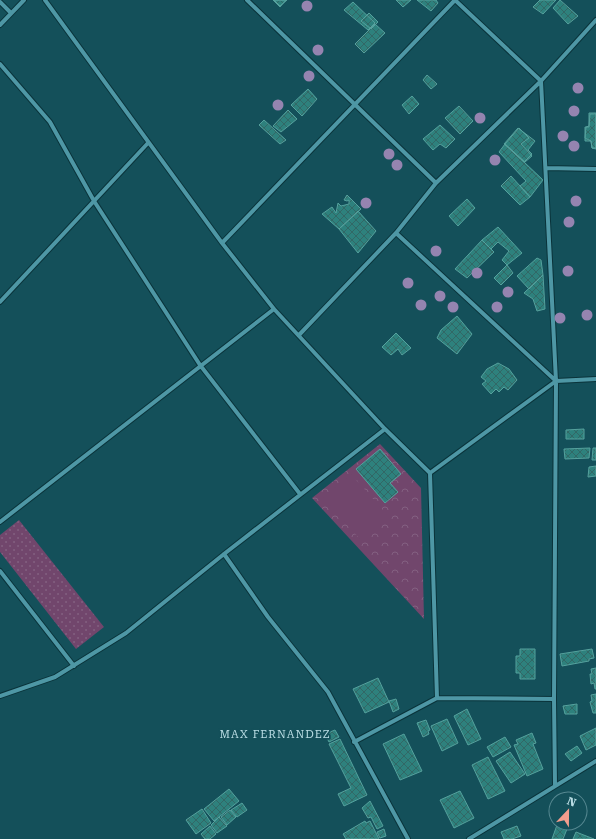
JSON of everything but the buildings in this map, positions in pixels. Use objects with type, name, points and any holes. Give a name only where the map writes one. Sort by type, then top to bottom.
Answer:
[{"type":"street","points":[[0,25],[24,0]]},
{"type":"street","points":[[46,0],[148,143],[222,243],[274,309],[385,429],[430,472],[437,698]]},
{"type":"street","points":[[247,0],[436,182]]},
{"type":"street","points":[[222,243],[455,0],[541,81],[556,381],[554,699],[555,785]]},
{"type":"street","points":[[0,2],[11,13]]},
{"type":"street","points":[[299,335],[396,233],[436,182],[541,81],[596,21]]},
{"type":"street","points":[[0,64],[50,122],[94,202],[200,365],[300,494]]},
{"type":"street","points":[[0,302],[148,143]]},
{"type":"street","points":[[546,168],[596,169]]},
{"type":"street","points":[[396,233],[556,381]]},
{"type":"street","points":[[0,522],[200,365],[274,309]]},
{"type":"street","points":[[430,472],[556,381],[596,379]]},
{"type":"street","points":[[0,696],[55,676],[74,666],[126,633],[300,494],[385,429]]},
{"type":"street","points":[[224,554],[268,617],[328,692],[408,839]]},
{"type":"street","points":[[0,571],[74,666]]},
{"type":"street","points":[[354,742],[437,698],[554,699]]},
{"type":"street","points":[[470,839],[596,761]]},
{"type":"green space","points":[[380,444],[421,488],[424,619],[312,498]]},
{"type":"green space","points":[[351,474],[387,515],[360,539],[323,497]]},
{"type":"green space","points":[[19,520],[104,627],[76,649],[0,552],[0,535]]},
{"type":"district","name":"MAX FERNANDEZ","points":[[275,734]]}]
